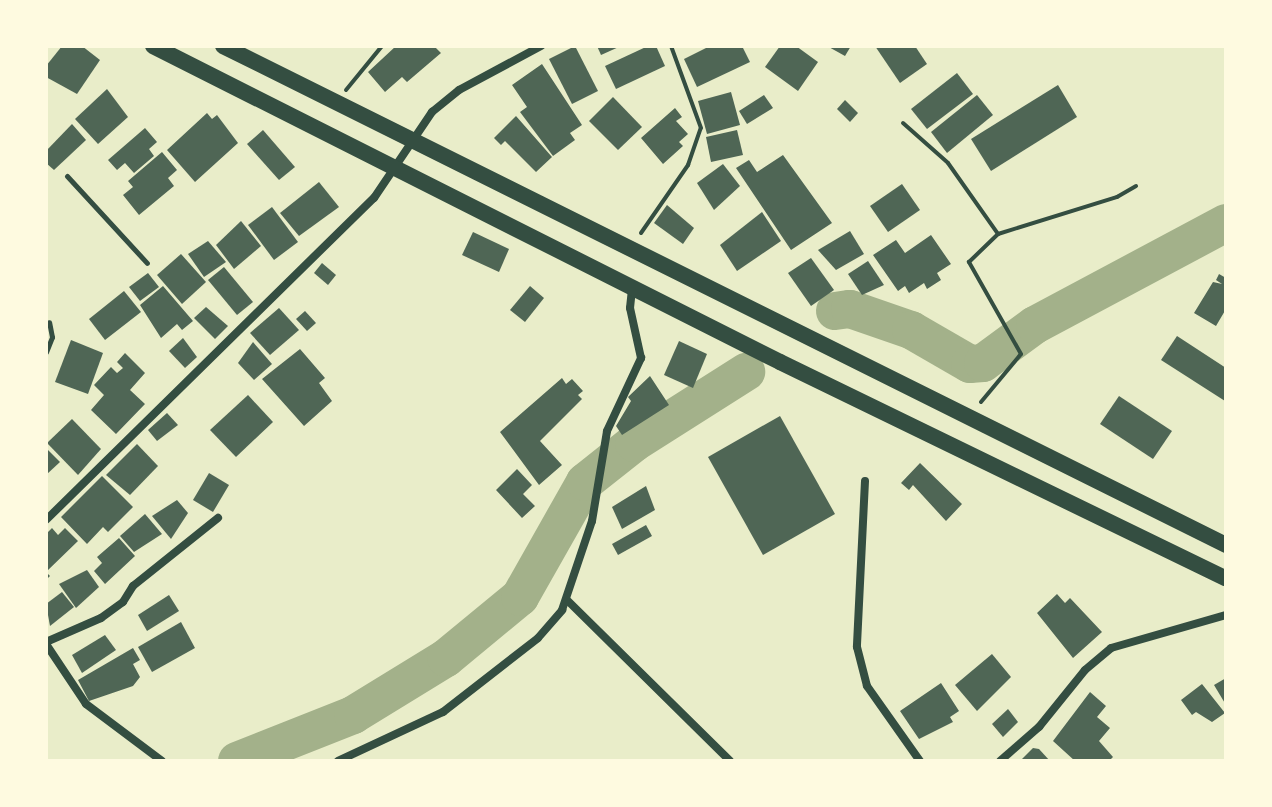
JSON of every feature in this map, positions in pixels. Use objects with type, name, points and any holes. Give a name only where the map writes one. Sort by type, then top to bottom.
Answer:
[{"type":"highway","points":[[153,46],[1226,579]]},
{"type":"highway","points":[[223,46],[252,53],[337,101],[1226,545]]},
{"type":"street","points":[[46,520],[374,198],[432,112],[459,90],[541,46]]},
{"type":"street","points":[[338,761],[443,712],[538,638],[567,600],[601,476],[600,456],[641,358],[630,308],[632,285]]},
{"type":"street","points":[[865,481],[857,647],[867,686],[920,761]]},
{"type":"street","points":[[158,760],[96,713],[46,643],[101,618],[218,518]]},
{"type":"street","points":[[567,600],[730,761]]},
{"type":"street","points":[[1000,761],[1111,648],[1226,615]]},
{"type":"lane","points":[[67,176],[147,263]]},
{"type":"lane","points":[[46,352],[52,337],[49,322]]},
{"type":"path","points":[[337,101],[382,46]]},
{"type":"path","points":[[632,250],[688,165],[701,128],[671,46]]},
{"type":"path","points":[[903,123],[948,163],[998,234]]},
{"type":"path","points":[[967,418],[1021,354],[1021,347],[969,262],[998,234],[1136,186]]},
{"type":"building","points":[[62,46],[82,46],[100,60],[77,94],[46,77],[46,66]]},
{"type":"building","points":[[396,46],[434,46],[441,53],[407,82],[402,77],[385,92],[368,72]]},
{"type":"building","points":[[575,46],[598,91],[572,104],[549,59]]},
{"type":"building","points":[[597,46],[621,46],[601,55]]},
{"type":"building","points":[[648,46],[656,46],[665,66],[616,89],[605,66]]},
{"type":"building","points":[[710,46],[742,46],[750,62],[697,87],[684,59]]},
{"type":"building","points":[[780,46],[796,46],[818,62],[798,91],[765,67]]},
{"type":"building","points":[[827,46],[851,46],[845,56]]},
{"type":"building","points":[[875,46],[915,46],[927,64],[900,83]]},
{"type":"building","points":[[542,64],[582,125],[570,133],[575,140],[553,156],[520,112],[527,107],[512,85]]},
{"type":"building","points":[[957,73],[973,94],[927,129],[911,109]]},
{"type":"building","points":[[1058,85],[1077,117],[991,171],[971,139]]},
{"type":"building","points":[[107,89],[128,117],[98,144],[75,119]]},
{"type":"building","points":[[731,92],[740,125],[707,134],[698,101]]},
{"type":"building","points":[[764,95],[773,108],[747,124],[739,111]]},
{"type":"building","points":[[977,95],[993,115],[947,153],[931,132]]},
{"type":"building","points":[[613,97],[642,127],[618,150],[589,121]]},
{"type":"building","points":[[845,100],[858,113],[850,122],[837,109]]},
{"type":"building","points":[[675,108],[682,117],[676,121],[688,134],[679,142],[683,146],[663,164],[641,138]]},
{"type":"building","points":[[207,113],[212,119],[217,115],[238,143],[195,182],[167,150]]},
{"type":"building","points":[[516,116],[552,157],[536,172],[505,141],[501,145],[494,138]]},
{"type":"building","points":[[72,124],[86,140],[54,170],[46,163],[46,151]]},
{"type":"building","points":[[145,128],[157,142],[149,149],[154,156],[134,173],[125,163],[117,170],[108,160]]},
{"type":"building","points":[[263,130],[295,167],[279,180],[247,144]]},
{"type":"building","points":[[737,130],[743,155],[711,162],[706,137]]},
{"type":"building","points":[[162,152],[177,170],[168,178],[174,186],[139,215],[123,195],[133,187],[128,181]]},
{"type":"building","points":[[783,155],[832,223],[791,250],[736,168],[749,160],[757,172]]},
{"type":"building","points":[[723,164],[740,186],[714,210],[697,183]]},
{"type":"building","points":[[319,182],[339,207],[299,236],[280,213]]},
{"type":"building","points":[[902,184],[920,210],[888,232],[870,206]]},
{"type":"building","points":[[667,205],[694,228],[683,244],[654,223]]},
{"type":"building","points":[[272,207],[298,242],[274,260],[248,225]]},
{"type":"building","points":[[762,212],[781,241],[737,271],[720,245]]},
{"type":"building","points":[[241,221],[261,246],[234,269],[216,245]]},
{"type":"building","points":[[850,231],[864,254],[836,270],[818,250]]},
{"type":"building","points":[[473,232],[509,249],[499,272],[462,255]]},
{"type":"building","points":[[931,235],[951,264],[937,273],[941,280],[927,289],[924,283],[909,293],[905,286],[898,291],[873,255],[896,240],[905,253]]},
{"type":"building","points":[[208,241],[226,262],[204,277],[188,254]]},
{"type":"building","points":[[181,254],[206,282],[182,304],[157,275]]},
{"type":"building","points":[[811,258],[834,290],[811,306],[788,273]]},
{"type":"building","points":[[868,261],[884,285],[862,295],[848,274]]},
{"type":"building","points":[[322,263],[336,275],[328,285],[314,273]]},
{"type":"building","points":[[224,267],[253,302],[237,315],[208,280]]},
{"type":"building","points":[[148,273],[159,287],[140,301],[129,287]]},
{"type":"building","points":[[1219,274],[1226,278],[1226,309],[1216,326],[1194,313],[1213,282],[1222,284],[1216,280]]},
{"type":"building","points":[[163,286],[193,321],[182,330],[177,324],[161,338],[140,305]]},
{"type":"building","points":[[530,286],[544,298],[525,322],[510,310]]},
{"type":"building","points":[[124,291],[141,312],[105,340],[89,319]]},
{"type":"building","points":[[206,307],[228,326],[215,339],[194,318]]},
{"type":"building","points":[[279,308],[299,330],[270,355],[250,333]]},
{"type":"building","points":[[305,311],[316,323],[307,331],[296,319]]},
{"type":"building","points":[[1177,336],[1226,368],[1225,401],[1161,360]]},
{"type":"building","points":[[183,338],[197,357],[185,368],[169,351]]},
{"type":"building","points":[[71,340],[103,353],[88,394],[55,382]]},
{"type":"building","points":[[679,341],[707,354],[693,388],[664,375]]},
{"type":"building","points":[[253,342],[272,364],[254,380],[238,363]]},
{"type":"building","points":[[300,349],[325,378],[319,383],[332,401],[304,426],[262,379]]},
{"type":"building","points":[[125,353],[145,373],[130,390],[145,404],[116,434],[91,410],[104,395],[94,385],[111,367],[117,373],[123,368],[117,362]]},
{"type":"building","points":[[650,376],[669,405],[622,435],[616,426],[631,401],[628,397]]},
{"type":"building","points":[[562,378],[566,384],[572,379],[583,391],[578,395],[582,399],[540,441],[562,465],[539,485],[500,432]]},
{"type":"building","points":[[248,395],[273,422],[236,457],[210,430]]},
{"type":"building","points":[[1119,396],[1172,431],[1153,459],[1100,424]]},
{"type":"building","points":[[167,413],[178,425],[157,441],[148,430]]},
{"type":"building","points":[[780,416],[835,514],[763,555],[708,457]]},
{"type":"building","points":[[72,419],[101,449],[78,475],[47,443]]},
{"type":"building","points":[[137,444],[158,466],[130,495],[106,475]]},
{"type":"building","points":[[46,448],[60,462],[46,475]]},
{"type":"building","points":[[920,463],[962,504],[946,521],[913,485],[909,490],[901,483]]},
{"type":"building","points":[[517,469],[532,485],[523,494],[535,506],[522,518],[496,490]]},
{"type":"building","points":[[209,473],[229,485],[213,512],[193,500]]},
{"type":"building","points":[[102,476],[133,507],[108,532],[103,527],[87,544],[61,517]]},
{"type":"building","points":[[646,486],[655,510],[622,529],[612,507]]},
{"type":"building","points":[[177,500],[188,513],[171,539],[152,516]]},
{"type":"building","points":[[145,514],[162,534],[134,552],[120,536]]},
{"type":"building","points":[[646,525],[652,536],[618,555],[612,544]]},
{"type":"building","points":[[52,528],[58,535],[65,528],[78,541],[46,572],[46,534]]},
{"type":"building","points":[[119,538],[135,556],[105,584],[94,571],[102,563],[97,557]]},
{"type":"building","points":[[87,570],[99,587],[76,608],[59,584]]},
{"type":"building","points":[[62,592],[74,607],[50,626],[46,604]]},
{"type":"building","points":[[1057,594],[1065,603],[1070,598],[1102,632],[1073,658],[1037,613]]},
{"type":"building","points":[[169,595],[179,611],[147,631],[138,615]]},
{"type":"building","points":[[181,622],[195,648],[152,672],[138,647]]},
{"type":"building","points":[[105,635],[116,650],[82,673],[72,655]]},
{"type":"building","points":[[133,648],[140,660],[133,664],[140,677],[133,686],[89,701],[78,680]]},
{"type":"building","points":[[992,654],[1011,677],[977,711],[955,685]]},
{"type":"building","points":[[1226,678],[1226,705],[1214,685]]},
{"type":"building","points":[[941,683],[959,711],[950,717],[953,722],[919,739],[900,711]]},
{"type":"building","points":[[1202,684],[1225,713],[1212,722],[1196,712],[1192,715],[1181,700]]},
{"type":"building","points":[[1090,692],[1106,706],[1097,717],[1110,728],[1099,741],[1113,757],[1109,761],[1075,761],[1053,741]]},
{"type":"building","points":[[1008,709],[1018,722],[1003,737],[992,724]]},
{"type":"building","points":[[1033,748],[1039,749],[1050,761],[1020,761]]},
{"type":"waterway","points":[[835,311],[850,309],[911,330],[970,364],[983,363],[1035,325],[1226,223]]},
{"type":"waterway","points":[[237,761],[353,715],[446,658],[520,597],[585,482],[634,443],[746,372]]}]
